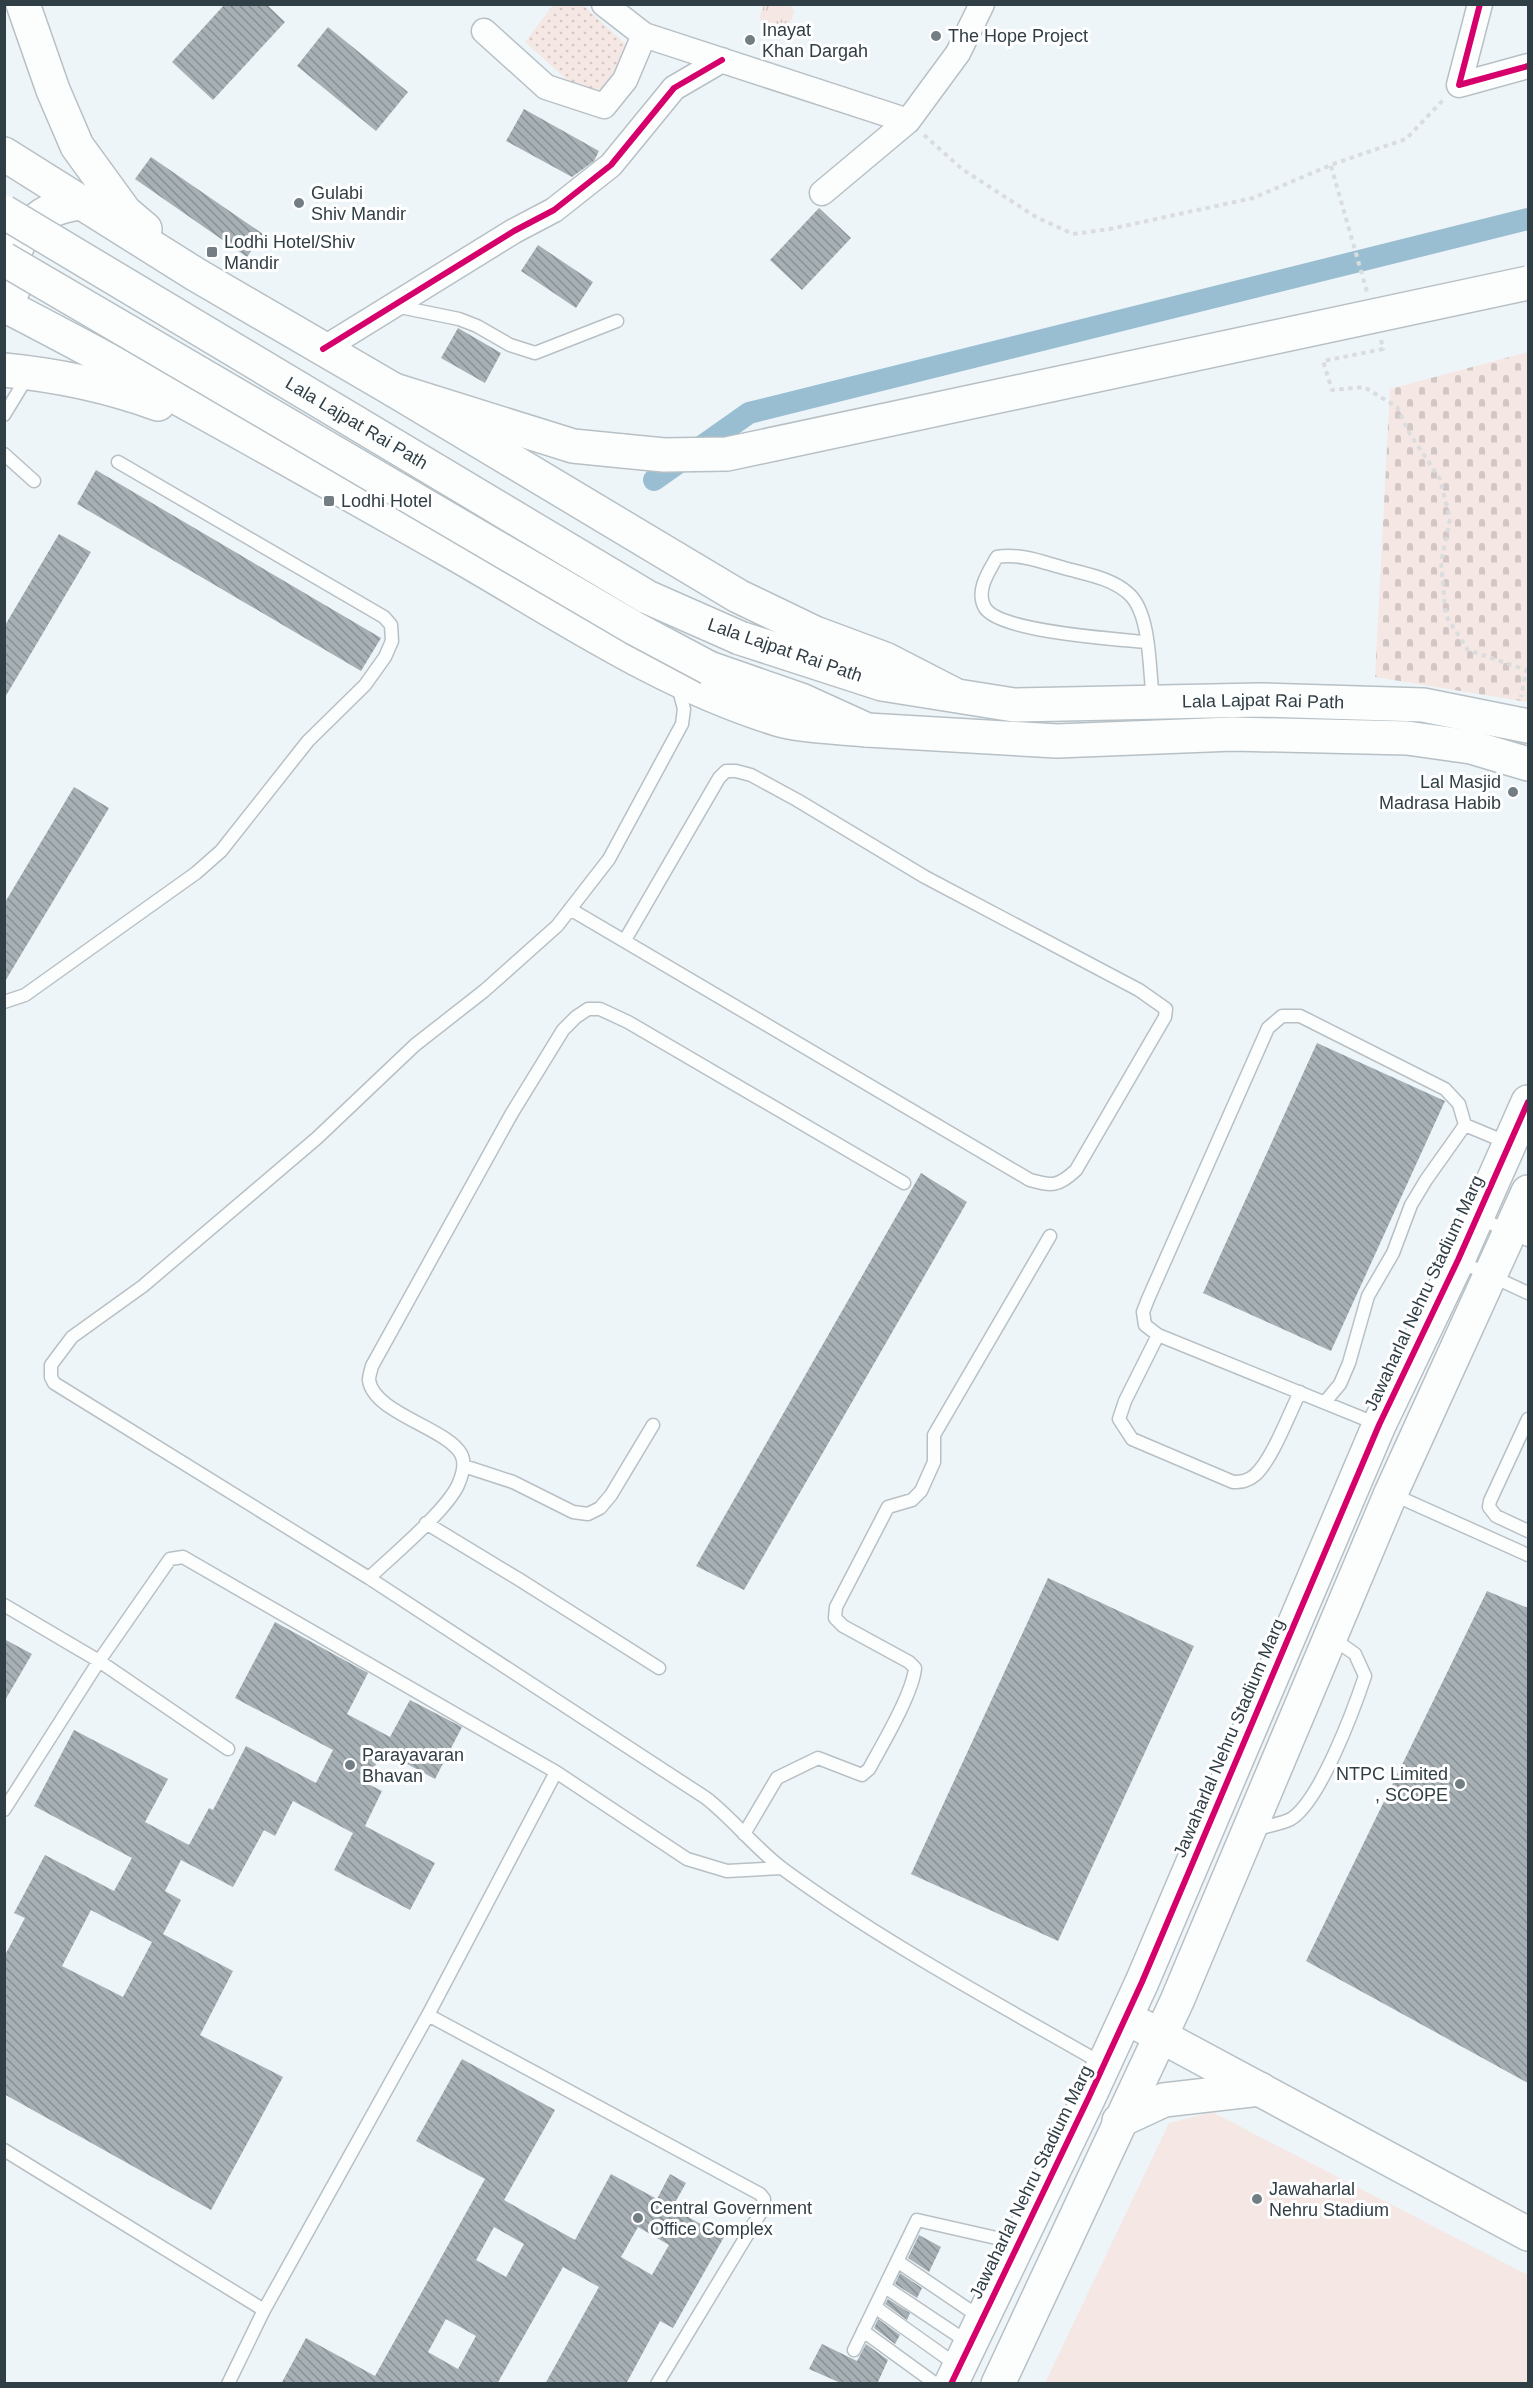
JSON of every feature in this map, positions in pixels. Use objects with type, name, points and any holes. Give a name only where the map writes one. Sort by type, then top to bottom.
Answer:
[{"type":"main road","points":[[23,4],[52,90],[77,146],[125,212],[195,274]]},
{"type":"main road","points":[[4,154],[195,274],[552,483],[738,596],[815,633],[885,659],[953,694]]},
{"type":"main road","points":[[82,203],[68,204],[48,212],[31,225],[22,236],[12,262],[11,276],[18,304],[15,310],[472,563],[638,661],[708,694],[783,721],[867,730]]},
{"type":"main road","name":"Lala Lajpat Rai Path","points":[[4,212],[646,597],[740,638],[882,684],[1014,705],[1260,700],[1423,705],[1522,724]]},
{"type":"main road","name":"Lala Lajpat Rai Path","points":[[4,259],[634,628],[709,668],[801,700],[867,730],[1057,741],[1233,734],[1407,738],[1471,747],[1528,764]]},
{"type":"main road","points":[[394,390],[573,446],[664,455],[727,454],[1528,283]]},
{"type":"main road","points":[[17,372],[133,395],[255,441]]},
{"type":"main road","name":"Jawaharlal Nehru Stadium Marg","points":[[960,2359],[1104,2064],[1378,1425],[1478,1217],[1528,1102]]},
{"type":"main road","points":[[998,2384],[1119,2121],[1161,2036],[1390,1493],[1491,1275],[1519,1236],[1528,1192]]},
{"type":"main road","points":[[1125,2017],[1528,2234]]},
{"type":"main road","points":[[1119,2121],[1164,2100],[1260,2089]]},
{"type":"street","points":[[604,4],[644,35],[908,121]]},
{"type":"street","points":[[822,194],[908,121],[958,53],[982,4]]},
{"type":"street","points":[[1480,4],[1459,85],[1528,66]]},
{"type":"street","points":[[484,31],[546,87],[604,106],[624,80],[644,35]]},
{"type":"street","points":[[323,349],[514,231],[554,210],[611,165],[674,88],[722,60]]},
{"type":"lane","points":[[393,306],[459,319],[477,326],[510,345],[535,353],[617,321]]},
{"type":"lane","points":[[4,415],[17,372]]},
{"type":"lane","points":[[4,454],[34,481]]},
{"type":"lane","points":[[4,1002],[25,995],[196,873],[222,851],[308,741],[365,685],[386,657],[392,641],[391,625],[384,617],[117,462]]},
{"type":"lane","points":[[1146,642],[1036,629],[1000,620],[986,609],[981,594],[987,575],[997,557],[1012,554],[1088,574],[1114,584],[1128,594],[1140,608],[1146,642],[1153,703]]},
{"type":"lane","points":[[676,679],[684,710],[682,724],[609,859],[549,933],[484,991],[415,1045],[317,1138],[143,1286],[72,1337],[51,1365],[51,1377],[54,1383],[369,1578],[706,1798],[782,1868],[910,1953],[1104,2064]]},
{"type":"lane","points":[[570,909],[1030,1180],[1051,1186],[1066,1180],[1076,1170],[1165,1017],[1166,1009],[1139,990],[925,877],[751,775],[736,771],[726,771],[719,778],[625,940]]},
{"type":"lane","points":[[369,1578],[445,1504],[458,1485],[464,1466],[461,1453],[451,1444],[384,1403],[374,1392],[369,1379],[372,1366],[512,1113],[563,1030],[576,1017],[588,1010],[600,1009],[628,1022],[904,1183]]},
{"type":"lane","points":[[1378,1425],[1158,1335],[1145,1325],[1143,1312],[1268,1028],[1282,1016],[1300,1016],[1445,1089],[1459,1104],[1465,1125]]},
{"type":"lane","points":[[1465,1125],[1510,1144]]},
{"type":"lane","points":[[1325,1402],[1340,1384],[1349,1363],[1368,1296],[1393,1253],[1411,1205],[1465,1125]]},
{"type":"lane","points":[[1478,1217],[1519,1236]]},
{"type":"lane","points":[[744,1834],[777,1778],[818,1758],[862,1775],[869,1769],[897,1715],[914,1676],[915,1668],[909,1662],[843,1626],[836,1618],[836,1607],[888,1506],[912,1500],[921,1491],[934,1462],[934,1436],[1050,1236]]},
{"type":"lane","points":[[1458,1260],[1528,1293]]},
{"type":"lane","points":[[1158,1335],[1125,1401],[1119,1419],[1123,1427],[1132,1439],[1233,1482],[1244,1482],[1255,1475],[1265,1464],[1300,1392]]},
{"type":"lane","points":[[1528,1419],[1489,1507],[1496,1515],[1528,1531]]},
{"type":"lane","points":[[464,1466],[513,1482],[573,1512],[588,1514],[600,1508],[611,1495],[653,1425]]},
{"type":"lane","points":[[1390,1493],[1528,1555]]},
{"type":"lane","points":[[426,1523],[659,1668]]},
{"type":"lane","points":[[4,1810],[99,1661],[170,1559],[186,1558],[556,1772],[687,1859],[727,1871],[782,1868]]},
{"type":"lane","points":[[4,1605],[99,1661],[228,1749]]},
{"type":"lane","points":[[1248,1832],[1292,1818],[1314,1792],[1351,1718],[1365,1676],[1355,1654],[1330,1636]]},
{"type":"lane","points":[[228,2384],[264,2310],[428,2015],[556,1772]]},
{"type":"lane","points":[[428,2015],[760,2194],[764,2199],[761,2212],[657,2384]]},
{"type":"lane","points":[[4,2150],[264,2310]]},
{"type":"lane","points":[[854,2350],[917,2220],[1018,2243]]},
{"type":"lane","points":[[897,2261],[960,2359]]},
{"type":"lane","points":[[885,2287],[960,2359]]},
{"type":"lane","points":[[875,2307],[960,2359]]},
{"type":"lane","points":[[863,2331],[960,2359]]},
{"type":"path","points":[[908,121],[962,169],[1036,217],[1073,234],[1110,229],[1253,198],[1406,139],[1459,85]]},
{"type":"path","points":[[1331,166],[1368,293]]},
{"type":"path","points":[[1380,338],[1383,349],[1323,361],[1332,390],[1364,387],[1397,407],[1410,434],[1440,479],[1450,519],[1441,562],[1446,616],[1468,650],[1527,668],[1522,724]]},
{"type":"green space","points":[[553,5],[583,5],[636,54],[595,105],[525,42]]},
{"type":"green space","points":[[764,5],[790,5],[794,11],[780,36],[759,18]]},
{"type":"green space","points":[[1528,352],[1528,702],[1375,677],[1390,389]]},
{"type":"green space","name":"Jawaharlal Nehru Stadium","points":[[1212,2112],[1528,2275],[1528,2383],[1045,2383],[1169,2123]]},
{"type":"building","points":[[225,4],[266,4],[285,22],[213,100],[172,62]]},
{"type":"building","points":[[328,27],[408,92],[376,131],[297,66]]},
{"type":"building","points":[[524,109],[599,151],[594,161],[572,177],[506,141]]},
{"type":"building","points":[[151,157],[263,234],[247,257],[135,179]]},
{"type":"building","points":[[819,208],[851,238],[802,290],[770,260]]},
{"type":"building","points":[[538,245],[593,282],[576,308],[521,271]]},
{"type":"building","points":[[458,328],[501,353],[485,383],[441,358]]},
{"type":"building","points":[[96,470],[381,638],[361,671],[77,504]]},
{"type":"building","points":[[59,534],[91,552],[4,699],[4,627]]},
{"type":"building","points":[[74,787],[109,808],[4,983],[4,904]]},
{"type":"building","points":[[1317,1043],[1445,1101],[1331,1351],[1203,1293]]},
{"type":"building","points":[[921,1173],[967,1202],[744,1590],[696,1566]]},
{"type":"building","points":[[1048,1578],[1194,1646],[1058,1941],[911,1874]]},
{"type":"building","name":"NTPC Limited , SCOPE","points":[[1487,1591],[1528,1608],[1528,2083],[1306,1961]]},
{"type":"building","points":[[275,1622],[368,1673],[347,1714],[390,1737],[410,1700],[462,1727],[435,1779],[383,1751],[366,1783],[382,1791],[365,1826],[435,1863],[410,1910],[334,1870],[353,1833],[293,1801],[275,1836],[264,1830],[233,1887],[181,1860],[165,1891],[181,1900],[163,1934],[233,1971],[200,2035],[283,2077],[211,2210],[4,2094],[4,1957],[25,1918],[14,1913],[45,1855],[114,1891],[132,1858],[34,1806],[74,1730],[168,1779],[145,1822],[189,1845],[209,1808],[213,1810],[246,1746],[316,1783],[333,1750],[235,1698]],"holes":[[[91,1910],[152,1942],[123,1997],[62,1966]]]},
{"type":"building","points":[[4,1639],[32,1654],[4,1702]]},
{"type":"building","name":"Central Government Office Complex","points":[[462,2059],[555,2110],[504,2200],[575,2240],[611,2174],[657,2199],[670,2174],[686,2183],[672,2208],[724,2237],[673,2328],[660,2321],[626,2384],[545,2384],[599,2287],[563,2267],[497,2384],[281,2384],[306,2338],[375,2376],[485,2179],[416,2141]],"holes":[[[494,2227],[524,2244],[506,2277],[476,2260]],[[638,2227],[669,2245],[652,2275],[621,2257]],[[446,2319],[476,2336],[458,2369],[428,2352]]]},
{"type":"building","points":[[919,2235],[941,2247],[929,2272],[908,2258]]},
{"type":"building","points":[[900,2273],[922,2288],[917,2298],[895,2284]]},
{"type":"building","points":[[888,2299],[910,2313],[907,2320],[885,2304]]},
{"type":"building","points":[[878,2319],[900,2335],[895,2344],[874,2328]]},
{"type":"building","points":[[822,2344],[857,2361],[866,2344],[888,2360],[877,2384],[843,2384],[809,2369]]},
{"type":"waterway","points":[[654,480],[749,413],[1528,219]]},
{"type":"cycle path","points":[[1480,4],[1459,85],[1528,66]]},
{"type":"cycle path","points":[[323,349],[514,231],[554,210],[611,165],[674,88],[722,60]]},
{"type":"cycle path","points":[[951,2384],[1142,1982],[1379,1425],[1458,1260],[1528,1102]]},
{"type":"place","name":"The Hope Project","points":[[936,36]]},
{"type":"place","name":"Inayat Khan Dargah","points":[[750,40]]},
{"type":"place","name":"Gulabi Shiv Mandir","points":[[299,203]]},
{"type":"place","name":"Lodhi Hotel/Shiv Mandir","points":[[212,252]]},
{"type":"place","name":"Lodhi Hotel","points":[[329,501]]},
{"type":"place","name":"Lal Masjid Madrasa Habib","points":[[1513,792]]},
{"type":"place","name":"Parayavaran Bhavan","points":[[350,1765]]},
{"type":"place","name":"NTPC Limited , SCOPE","points":[[1460,1784]]},
{"type":"place","name":"Jawaharlal Nehru Stadium","points":[[1257,2199]]},
{"type":"place","name":"Central Government Office Complex","points":[[638,2218]]}]
